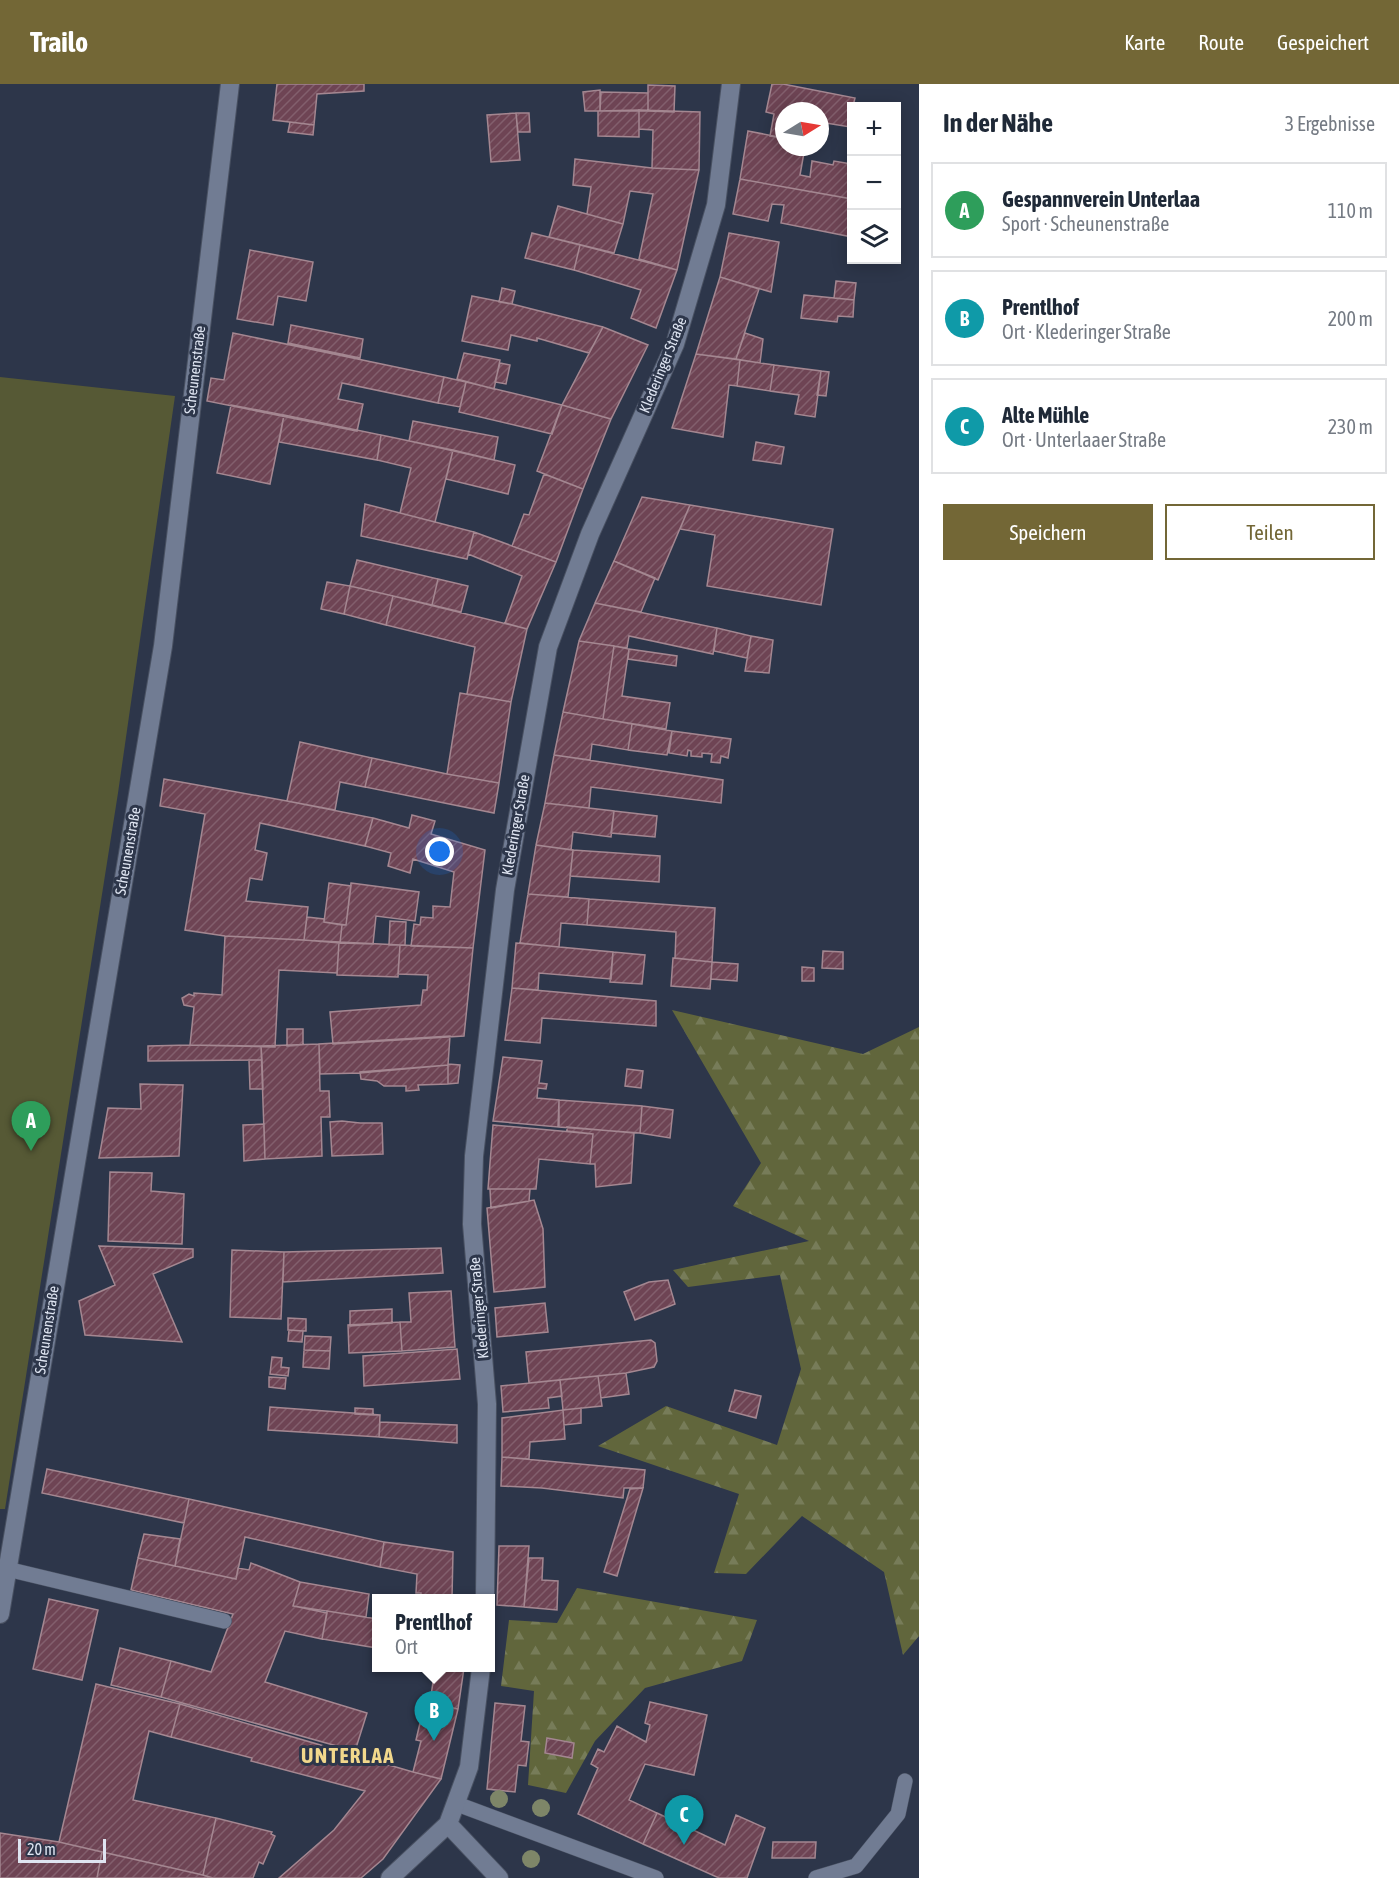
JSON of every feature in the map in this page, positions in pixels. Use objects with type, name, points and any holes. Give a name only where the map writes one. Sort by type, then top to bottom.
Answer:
[{"type":"street","name":"Scheunenstraße","points":[[0,1614],[163,646],[230,84]]},
{"type":"street","name":"Klederinger Straße","points":[[485,1594],[487,1404],[472,1212],[474,1156],[505,890],[548,647],[590,534],[675,344],[716,205],[731,84]]},
{"type":"street","points":[[390,1878],[448,1824],[457,1804],[469,1767],[481,1672]]},
{"type":"street","points":[[448,1824],[499,1878]]},
{"type":"lane","points":[[7,1569],[224,1621]]},
{"type":"lane","points":[[816,1878],[856,1866],[898,1814],[905,1781]]},
{"type":"lane","points":[[457,1804],[656,1878]]},
{"type":"green space","points":[[0,377],[175,396],[118,793],[5,1509],[0,1509]]},
{"type":"green space","points":[[672,1010],[863,1054],[919,1027],[919,1636],[903,1655],[884,1572],[802,1516],[746,1574],[714,1573],[739,1494],[598,1446],[666,1406],[777,1445],[801,1369],[780,1275],[688,1287],[673,1270],[809,1241],[733,1206],[761,1163]]},
{"type":"green space","points":[[577,1588],[757,1620],[742,1661],[645,1688],[595,1741],[566,1793],[528,1785],[534,1691],[501,1686],[509,1620],[557,1623]]},
{"type":"building","points":[[277,84],[364,84],[364,91],[317,94],[314,125],[273,120]]},
{"type":"building","points":[[772,84],[783,84],[855,98],[854,102],[847,102],[847,126],[829,124],[829,102],[775,102],[775,137],[770,136],[774,114],[766,112]]},
{"type":"building","points":[[648,85],[675,86],[674,112],[648,111]]},
{"type":"building","points":[[600,90],[600,111],[585,111],[583,92]]},
{"type":"building","points":[[601,92],[648,93],[648,111],[600,111]]},
{"type":"building","points":[[639,110],[700,112],[699,170],[652,168],[653,130],[639,129]]},
{"type":"building","points":[[639,110],[639,137],[598,136],[598,111]]},
{"type":"building","points":[[516,113],[529,113],[530,132],[518,132]]},
{"type":"building","points":[[516,113],[520,160],[491,162],[487,115]]},
{"type":"building","points":[[290,122],[314,125],[313,135],[288,132]]},
{"type":"building","points":[[748,131],[775,136],[775,156],[803,156],[800,175],[810,177],[812,161],[833,165],[834,161],[847,163],[847,198],[740,179]]},
{"type":"building","points":[[575,159],[652,168],[699,170],[677,270],[639,259],[653,194],[630,191],[623,224],[587,214],[591,187],[573,185]]},
{"type":"building","points":[[740,179],[847,198],[847,236],[781,223],[784,205],[772,204],[768,221],[733,214]]},
{"type":"building","points":[[558,206],[623,224],[614,253],[549,237]]},
{"type":"building","points":[[532,233],[580,245],[574,270],[525,258]]},
{"type":"building","points":[[729,233],[779,242],[771,292],[720,277]]},
{"type":"building","points":[[580,245],[677,270],[656,328],[631,318],[641,290],[574,270]]},
{"type":"building","points":[[250,250],[313,262],[306,301],[278,296],[273,325],[237,319]]},
{"type":"building","points":[[720,277],[759,289],[736,359],[696,354]]},
{"type":"building","points":[[836,281],[856,283],[854,300],[834,298]]},
{"type":"building","points":[[502,288],[515,291],[512,304],[499,302]]},
{"type":"building","points":[[804,295],[854,300],[853,317],[838,316],[837,322],[801,318]]},
{"type":"building","points":[[472,296],[603,327],[589,353],[537,338],[537,341],[511,335],[508,350],[462,341]]},
{"type":"building","points":[[291,325],[363,339],[360,358],[288,343]]},
{"type":"building","points":[[603,327],[648,345],[611,419],[562,405]]},
{"type":"building","points":[[233,333],[444,377],[438,403],[342,383],[338,399],[363,404],[357,431],[207,401],[211,378],[224,380]]},
{"type":"building","points":[[745,333],[763,339],[760,363],[736,359]]},
{"type":"building","points":[[464,353],[500,360],[494,389],[457,379]]},
{"type":"building","points":[[696,354],[740,360],[737,386],[729,385],[723,437],[672,428]]},
{"type":"building","points":[[740,360],[774,365],[770,391],[737,386]]},
{"type":"building","points":[[500,363],[510,365],[506,384],[495,382]]},
{"type":"building","points":[[774,365],[821,371],[815,417],[795,414],[799,395],[770,391]]},
{"type":"building","points":[[821,371],[829,372],[826,396],[817,395]]},
{"type":"building","points":[[444,377],[466,382],[460,407],[438,403]]},
{"type":"building","points":[[466,382],[562,405],[552,434],[459,412]]},
{"type":"building","points":[[231,405],[284,415],[270,484],[217,473]]},
{"type":"building","points":[[562,405],[611,419],[583,489],[537,471]]},
{"type":"building","points":[[284,415],[381,435],[377,460],[279,442]]},
{"type":"building","points":[[413,421],[498,437],[494,460],[409,441]]},
{"type":"building","points":[[381,435],[453,450],[435,522],[400,513],[411,468],[377,460]]},
{"type":"building","points":[[756,442],[784,447],[781,464],[753,460]]},
{"type":"building","points":[[453,450],[515,465],[508,494],[446,479]]},
{"type":"building","points":[[544,474],[583,489],[556,562],[512,546],[524,514],[529,515]]},
{"type":"building","points":[[642,497],[690,505],[658,580],[614,561]]},
{"type":"building","points":[[365,504],[474,532],[467,559],[361,536]]},
{"type":"building","points":[[690,505],[833,529],[821,605],[707,586],[715,535],[680,529]]},
{"type":"building","points":[[474,532],[556,562],[527,629],[505,623],[522,576],[468,554]]},
{"type":"building","points":[[357,560],[438,579],[432,605],[350,586]]},
{"type":"building","points":[[614,561],[655,578],[641,612],[595,603]]},
{"type":"building","points":[[438,579],[468,586],[461,612],[432,605]]},
{"type":"building","points":[[327,582],[350,586],[344,614],[321,609]]},
{"type":"building","points":[[350,586],[393,596],[386,625],[344,614]]},
{"type":"building","points":[[393,596],[527,629],[511,702],[467,694],[475,647],[386,625]]},
{"type":"building","points":[[595,603],[717,628],[713,654],[629,636],[627,648],[579,641]]},
{"type":"building","points":[[717,628],[751,636],[747,658],[714,651]]},
{"type":"building","points":[[751,636],[773,640],[769,673],[745,671]]},
{"type":"building","points":[[579,641],[614,646],[603,719],[563,712]]},
{"type":"building","points":[[614,646],[629,649],[622,696],[670,703],[666,729],[603,719]]},
{"type":"building","points":[[629,649],[677,656],[676,666],[628,659]]},
{"type":"building","points":[[460,693],[511,702],[499,783],[447,774]]},
{"type":"building","points":[[563,712],[632,724],[628,750],[592,744],[590,760],[554,755]]},
{"type":"building","points":[[632,724],[672,731],[667,755],[628,750]]},
{"type":"building","points":[[672,731],[731,739],[728,758],[721,756],[720,763],[711,762],[712,754],[702,753],[702,757],[691,756],[691,751],[688,750],[687,756],[669,753]]},
{"type":"building","points":[[300,742],[372,758],[365,787],[340,782],[335,810],[287,801]]},
{"type":"building","points":[[554,755],[723,780],[721,803],[591,787],[589,808],[545,803]]},
{"type":"building","points":[[372,758],[499,783],[494,813],[365,787]]},
{"type":"building","points":[[164,779],[373,818],[365,846],[260,823],[255,850],[267,853],[262,880],[250,878],[246,901],[308,907],[304,940],[225,936],[185,930],[205,814],[160,806]]},
{"type":"building","points":[[545,803],[614,811],[611,837],[573,832],[571,850],[536,845]]},
{"type":"building","points":[[614,811],[657,816],[655,837],[611,833]]},
{"type":"building","points":[[412,815],[435,821],[431,834],[485,850],[473,948],[411,946],[414,924],[420,925],[421,917],[433,918],[433,906],[450,907],[454,872],[413,859],[410,873],[388,866],[391,853],[365,846],[373,818],[409,828]]},
{"type":"building","points":[[536,845],[573,850],[568,897],[528,894]]},
{"type":"building","points":[[573,850],[660,856],[659,882],[570,876]]},
{"type":"building","points":[[329,883],[351,886],[346,925],[324,922]]},
{"type":"building","points":[[351,883],[419,892],[415,921],[376,916],[373,944],[340,943],[342,925],[346,925]]},
{"type":"building","points":[[528,894],[589,899],[587,925],[561,923],[559,947],[520,943]]},
{"type":"building","points":[[589,899],[715,908],[712,962],[675,958],[676,932],[587,925]]},
{"type":"building","points":[[307,917],[324,919],[324,922],[342,925],[340,943],[304,940]]},
{"type":"building","points":[[390,921],[406,922],[405,945],[389,945]]},
{"type":"building","points":[[225,936],[339,942],[337,973],[279,970],[275,1047],[190,1045],[194,1007],[184,1005],[182,998],[189,994],[194,996],[194,993],[222,995]]},
{"type":"building","points":[[339,942],[400,945],[398,977],[337,975]]},
{"type":"building","points":[[516,943],[613,952],[611,979],[539,973],[538,990],[512,988]]},
{"type":"building","points":[[400,945],[473,948],[464,1036],[333,1044],[330,1012],[421,1005],[423,990],[427,990],[428,975],[398,974]]},
{"type":"building","points":[[823,951],[843,952],[843,969],[822,968]]},
{"type":"building","points":[[613,952],[645,955],[642,984],[610,982]]},
{"type":"building","points":[[673,958],[712,962],[710,989],[671,986]]},
{"type":"building","points":[[712,962],[738,964],[737,981],[711,979]]},
{"type":"building","points":[[802,967],[814,968],[814,981],[802,981]]},
{"type":"building","points":[[512,988],[656,1001],[656,1026],[542,1018],[540,1043],[505,1040]]},
{"type":"building","points":[[287,1029],[303,1029],[303,1045],[287,1046]]},
{"type":"building","points":[[450,1036],[448,1065],[360,1073],[320,1074],[319,1044]]},
{"type":"building","points":[[319,1044],[320,1091],[329,1091],[330,1117],[321,1117],[322,1156],[265,1159],[261,1046]]},
{"type":"building","points":[[148,1046],[261,1046],[262,1060],[148,1061]]},
{"type":"building","points":[[503,1057],[542,1061],[539,1083],[547,1084],[546,1089],[538,1088],[537,1098],[559,1100],[558,1127],[493,1121]]},
{"type":"building","points":[[249,1060],[262,1060],[263,1089],[250,1089]]},
{"type":"building","points":[[448,1064],[460,1065],[458,1083],[448,1084]]},
{"type":"building","points":[[448,1065],[448,1084],[418,1085],[419,1090],[406,1091],[406,1086],[384,1086],[377,1081],[361,1079],[360,1072]]},
{"type":"building","points":[[627,1069],[643,1071],[641,1088],[625,1086]]},
{"type":"building","points":[[140,1084],[183,1085],[179,1156],[99,1158],[108,1108],[141,1109]]},
{"type":"building","points":[[559,1100],[642,1106],[640,1133],[559,1127]]},
{"type":"building","points":[[642,1106],[673,1110],[670,1138],[640,1133]]},
{"type":"building","points":[[330,1122],[382,1123],[383,1154],[332,1156]]},
{"type":"building","points":[[264,1124],[265,1159],[244,1161],[243,1125]]},
{"type":"building","points":[[493,1125],[593,1134],[590,1164],[539,1159],[536,1189],[488,1189]]},
{"type":"building","points":[[567,1127],[634,1133],[631,1183],[596,1187],[595,1164],[590,1164],[593,1134],[567,1131]]},
{"type":"building","points":[[110,1172],[152,1173],[151,1191],[184,1194],[182,1244],[108,1241]]},
{"type":"building","points":[[490,1189],[530,1189],[529,1201],[491,1208]]},
{"type":"building","points":[[534,1200],[543,1229],[545,1287],[494,1292],[487,1208]]},
{"type":"building","points":[[99,1246],[193,1249],[193,1257],[153,1274],[182,1342],[85,1335],[79,1301],[115,1285]]},
{"type":"building","points":[[441,1248],[443,1273],[283,1282],[284,1252]]},
{"type":"building","points":[[232,1250],[284,1252],[281,1319],[230,1317]]},
{"type":"building","points":[[668,1280],[675,1304],[635,1320],[624,1292],[649,1282]]},
{"type":"building","points":[[451,1291],[455,1347],[402,1351],[400,1322],[411,1322],[409,1293]]},
{"type":"building","points":[[545,1303],[548,1332],[497,1337],[495,1308]]},
{"type":"building","points":[[392,1309],[392,1323],[350,1326],[350,1311]]},
{"type":"building","points":[[288,1318],[306,1319],[306,1331],[288,1330]]},
{"type":"building","points":[[400,1322],[402,1351],[349,1353],[348,1325]]},
{"type":"building","points":[[289,1330],[303,1331],[302,1342],[288,1341]]},
{"type":"building","points":[[305,1336],[331,1337],[330,1351],[304,1350]]},
{"type":"building","points":[[651,1340],[655,1343],[657,1361],[654,1367],[626,1373],[529,1383],[526,1352]]},
{"type":"building","points":[[457,1349],[460,1379],[364,1386],[363,1356]]},
{"type":"building","points":[[304,1350],[330,1351],[329,1369],[303,1367]]},
{"type":"building","points":[[272,1357],[282,1358],[281,1367],[289,1368],[288,1376],[270,1374]]},
{"type":"building","points":[[626,1373],[629,1394],[601,1398],[598,1376]]},
{"type":"building","points":[[598,1376],[602,1406],[563,1410],[560,1380]]},
{"type":"building","points":[[269,1377],[286,1378],[285,1389],[269,1387]]},
{"type":"building","points":[[560,1380],[562,1396],[548,1398],[549,1408],[503,1412],[501,1386]]},
{"type":"building","points":[[735,1390],[761,1396],[756,1418],[729,1411]]},
{"type":"building","points":[[270,1407],[380,1415],[379,1437],[268,1430]]},
{"type":"building","points":[[355,1408],[373,1409],[373,1415],[355,1414]]},
{"type":"building","points":[[581,1408],[581,1423],[564,1425],[563,1410]]},
{"type":"building","points":[[563,1410],[565,1439],[530,1442],[529,1459],[502,1457],[502,1418]]},
{"type":"building","points":[[380,1422],[457,1425],[457,1443],[379,1437]]},
{"type":"building","points":[[502,1457],[645,1470],[643,1488],[624,1488],[623,1498],[542,1488],[501,1486]]},
{"type":"building","points":[[47,1469],[189,1499],[184,1523],[42,1493]]},
{"type":"building","points":[[643,1488],[617,1576],[604,1572],[630,1489]]},
{"type":"building","points":[[189,1499],[384,1542],[380,1567],[245,1537],[236,1579],[175,1566]]},
{"type":"building","points":[[144,1534],[180,1539],[175,1566],[138,1558]]},
{"type":"building","points":[[384,1542],[453,1552],[452,1594],[416,1593],[417,1574],[380,1567]]},
{"type":"building","points":[[499,1546],[529,1546],[524,1607],[497,1605]]},
{"type":"building","points":[[138,1558],[236,1579],[238,1568],[249,1570],[251,1563],[300,1582],[293,1606],[327,1613],[322,1639],[285,1631],[265,1682],[367,1713],[355,1751],[161,1697],[171,1661],[211,1672],[233,1614],[131,1590]]},
{"type":"building","points":[[529,1558],[543,1558],[542,1580],[558,1581],[557,1610],[524,1607]]},
{"type":"building","points":[[300,1582],[369,1594],[366,1617],[293,1606]]},
{"type":"building","points":[[49,1599],[98,1610],[82,1680],[33,1669]]},
{"type":"building","points":[[327,1611],[372,1618],[372,1647],[322,1639]]},
{"type":"building","points":[[120,1648],[171,1661],[161,1697],[111,1685]]},
{"type":"building","points":[[434,1672],[463,1672],[458,1709],[430,1703]]},
{"type":"building","points":[[96,1684],[180,1704],[171,1737],[149,1731],[133,1800],[216,1818],[203,1875],[59,1842]]},
{"type":"building","points":[[425,1702],[458,1709],[441,1779],[413,1772],[421,1741],[416,1740]]},
{"type":"building","points":[[650,1702],[707,1715],[694,1775],[645,1764],[629,1800],[657,1813],[643,1844],[578,1814],[598,1768],[591,1764],[598,1749],[604,1752],[617,1726],[646,1742],[650,1725],[645,1723]]},
{"type":"building","points":[[495,1703],[525,1706],[521,1741],[529,1742],[526,1766],[518,1765],[515,1792],[487,1789]]},
{"type":"building","points":[[180,1704],[441,1779],[383,1859],[361,1878],[279,1878],[334,1830],[365,1791],[171,1737]]},
{"type":"building","points":[[547,1738],[574,1743],[572,1758],[545,1753]]},
{"type":"building","points":[[657,1813],[725,1845],[736,1815],[765,1828],[747,1878],[719,1878],[643,1844]]},
{"type":"building","points":[[216,1818],[272,1832],[271,1834],[275,1836],[263,1864],[259,1862],[253,1878],[213,1878],[203,1875]]},
{"type":"building","points":[[0,1833],[59,1842],[102,1852],[97,1878],[0,1878]]},
{"type":"building","points":[[773,1842],[816,1842],[815,1858],[772,1858]]},
{"type":"building","points":[[102,1852],[203,1875],[212,1878],[97,1878]]},
{"type":"place","name":"Gespannverein Unterlaa","points":[[31,1151]]},
{"type":"place","name":"Prentlhof","points":[[434,1741]]},
{"type":"place","name":"Alte Mühle","points":[[684,1845]]},
{"type":"district","name":"UNTERLAA","points":[[348,1756]]}]
